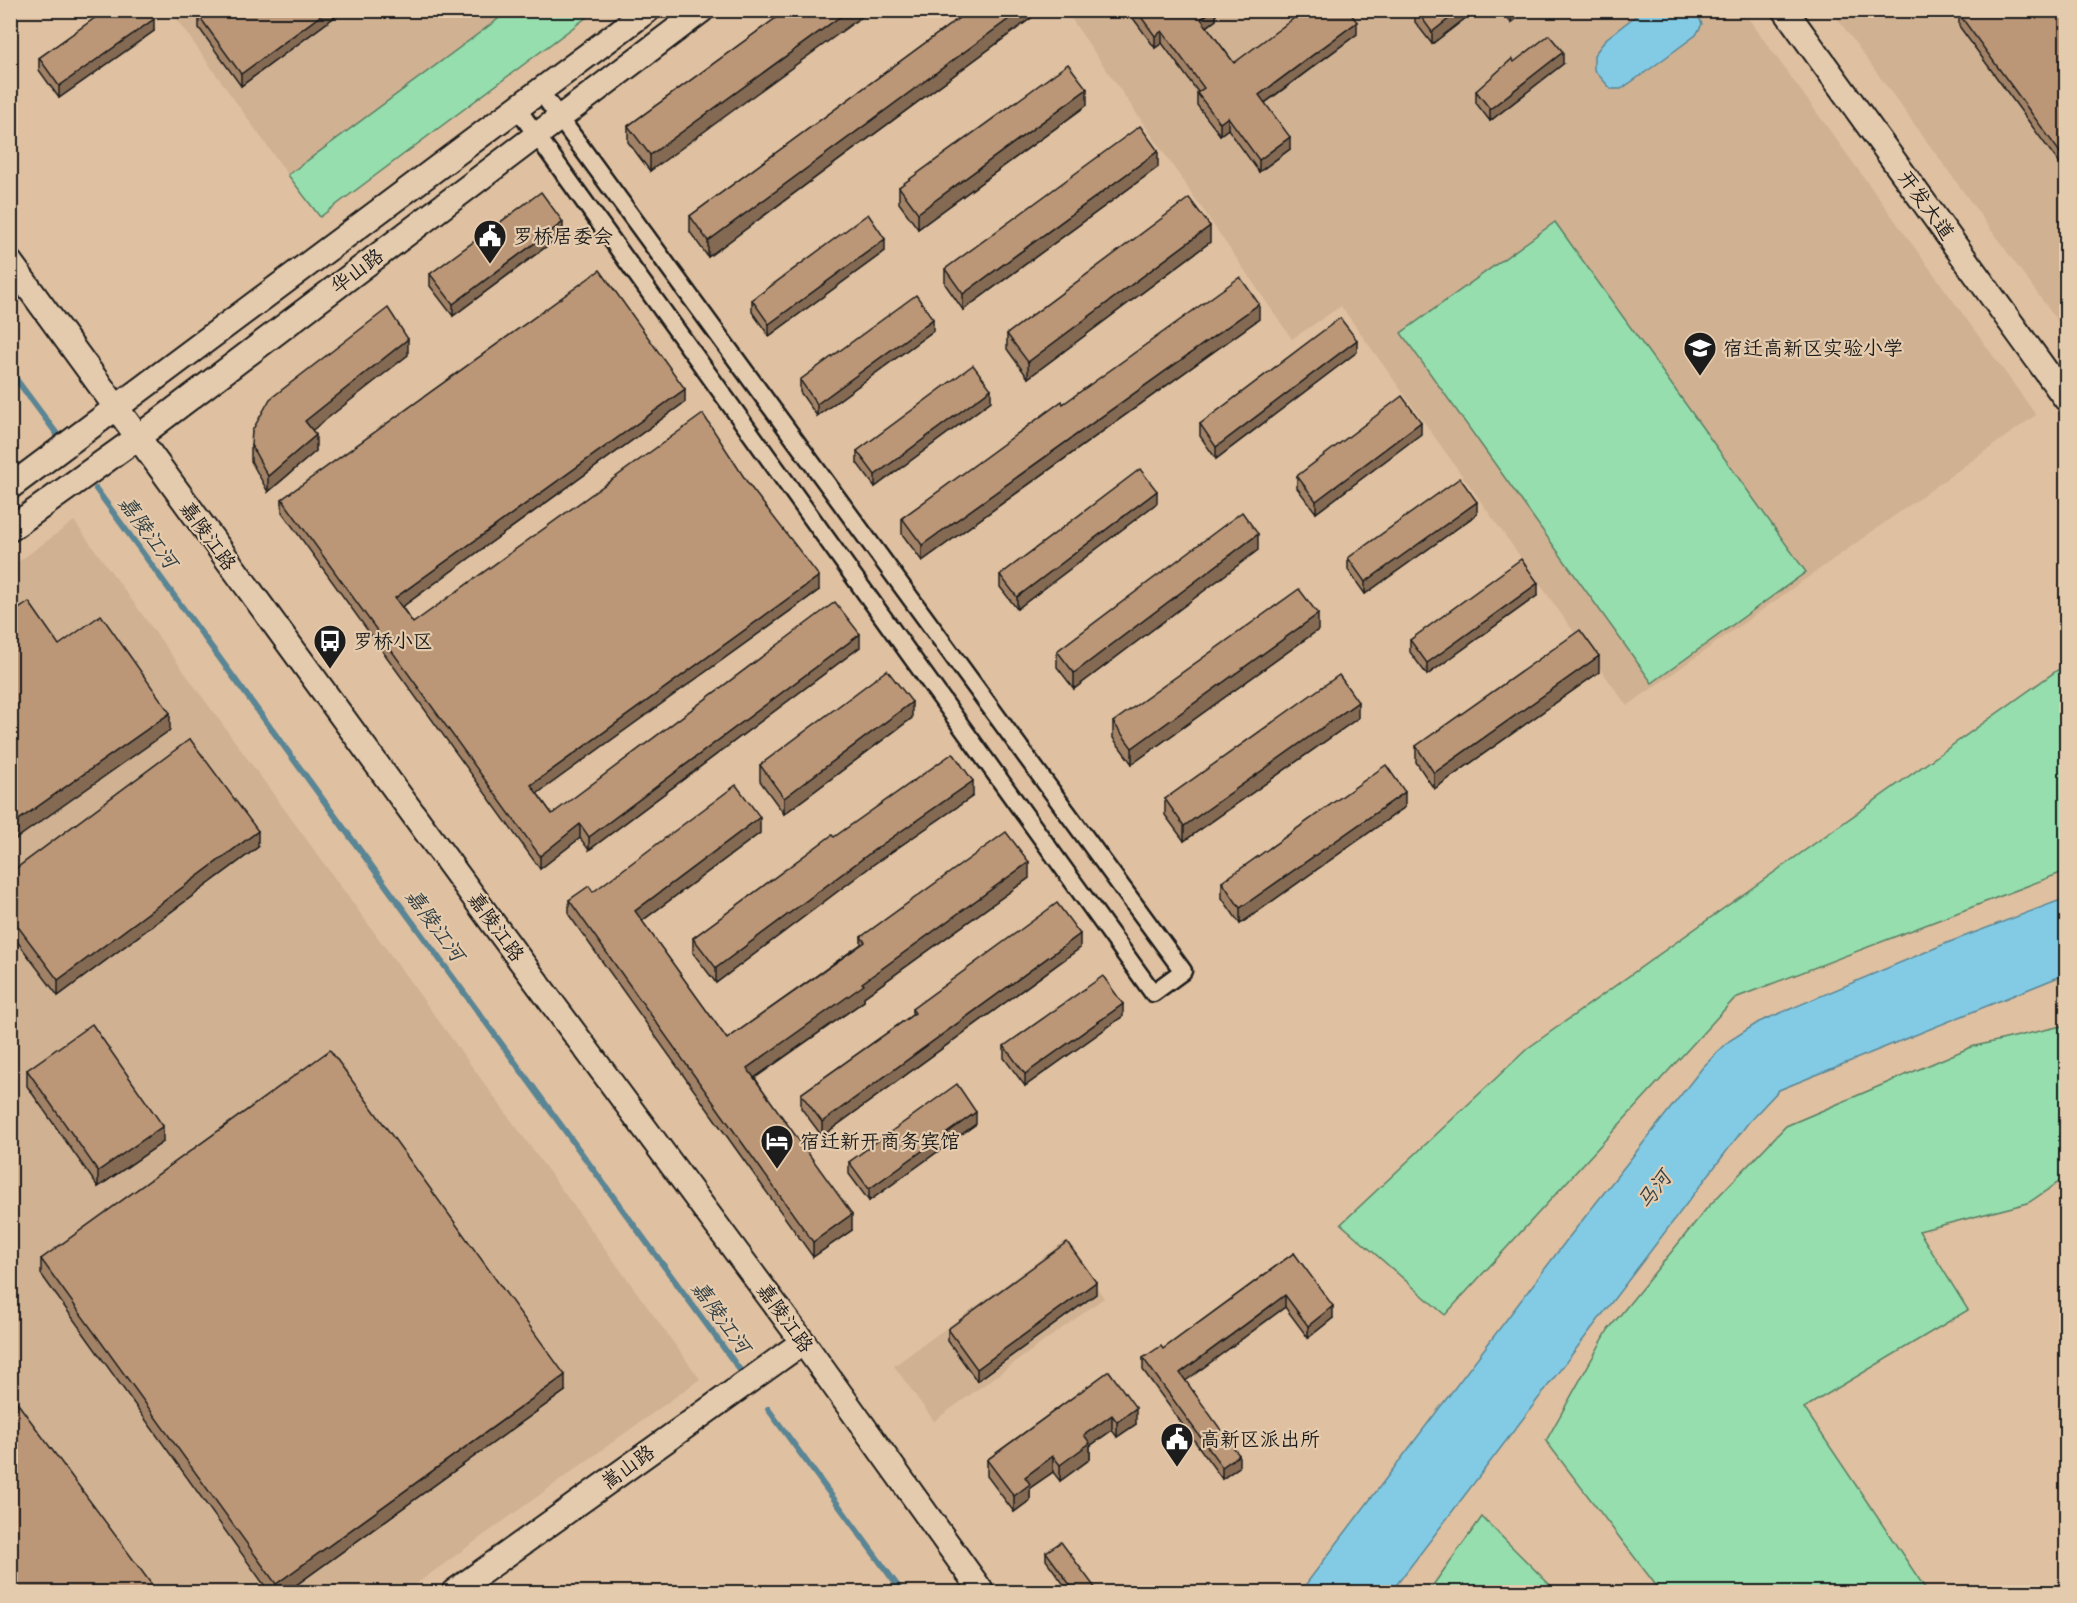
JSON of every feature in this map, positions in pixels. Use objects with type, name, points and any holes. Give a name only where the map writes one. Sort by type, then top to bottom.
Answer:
[{"type":"street","name":"华山路","points":[[10,487],[116,410],[648,10]]},
{"type":"street","name":"华山路","points":[[10,529],[136,438],[702,10]]},
{"type":"street","name":"开发大道","points":[[1785,10],[2067,399]]},
{"type":"street","points":[[517,108],[1153,993],[1183,971],[540,91]]},
{"type":"street","name":"嘉陵江路","points":[[10,262],[136,438],[803,1342],[982,1593]]},
{"type":"street","name":"嵩山路","points":[[454,1593],[803,1342]]},
{"type":"shaded area","points":[[171,11],[509,11],[288,175]]},
{"type":"shaded area","name":"宿迁高新区实验小学","points":[[1066,11],[1743,11],[2036,415],[1627,706],[1341,306],[1292,339]]},
{"type":"shaded area","points":[[1832,11],[2066,11],[2066,333]]},
{"type":"shaded area","points":[[74,521],[700,1379],[405,1592],[11,1592],[10,568]]},
{"type":"shaded area","points":[[1064,1242],[1104,1298],[934,1421],[894,1366]]},
{"type":"green space","points":[[509,11],[595,11],[320,217],[288,175]]},
{"type":"green space","points":[[1555,222],[1806,572],[1652,683],[1401,333]]},
{"type":"green space","points":[[2066,664],[2066,871],[1735,998],[1445,1315],[1341,1224],[1528,1048]]},
{"type":"green space","points":[[2066,1025],[2066,1177],[2028,1203],[1919,1231],[1968,1310],[1804,1408],[1927,1591],[1661,1592],[1546,1441],[1608,1330],[1707,1208],[1786,1126],[1971,1047]]},
{"type":"green space","points":[[1482,1517],[1557,1592],[1428,1592]]},
{"type":"water","points":[[1642,11],[1696,11],[1702,24],[1696,35],[1650,69],[1621,89],[1611,89],[1594,70],[1594,55],[1607,38]]},
{"type":"water","name":"马河","points":[[2066,898],[2066,974],[1779,1090],[1748,1123],[1391,1592],[1300,1592],[1566,1241],[1703,1067],[1729,1041],[1759,1022],[1947,943]]},
{"type":"building","points":[[106,10],[149,10],[154,19],[59,86],[39,58]]},
{"type":"building","points":[[206,10],[328,10],[241,74],[199,16]]},
{"type":"building","points":[[787,10],[849,10],[650,155],[628,126]]},
{"type":"building","points":[[970,10],[1021,10],[708,241],[690,216]]},
{"type":"building","points":[[1136,10],[1213,10],[1201,19],[1234,63],[1305,10],[1348,10],[1357,22],[1259,95],[1290,137],[1259,160],[1228,117],[1220,123],[1197,93],[1204,88],[1162,31],[1155,36]]},
{"type":"building","points":[[1416,10],[1460,10],[1432,32]]},
{"type":"building","points":[[1964,10],[2067,10],[2067,162],[1959,14]]},
{"type":"building","points":[[1549,35],[1563,52],[1490,109],[1476,91],[1512,59],[1514,62]]},
{"type":"building","points":[[1068,64],[1087,89],[918,213],[899,187]]},
{"type":"building","points":[[1140,126],[1158,151],[963,294],[945,269]]},
{"type":"building","points":[[541,192],[563,222],[453,304],[430,274]]},
{"type":"building","points":[[1189,198],[1210,226],[1028,362],[1007,334]]},
{"type":"building","points":[[868,214],[885,239],[769,324],[752,300]]},
{"type":"building","points":[[600,270],[685,389],[395,598],[413,623],[703,414],[749,485],[819,576],[531,785],[552,814],[835,602],[860,634],[589,837],[580,824],[540,856],[282,499]]},
{"type":"building","points":[[1240,277],[1259,304],[922,545],[902,518],[1062,401],[1063,404]]},
{"type":"building","points":[[916,295],[933,319],[817,404],[800,380]]},
{"type":"building","points":[[388,308],[408,339],[305,421],[316,435],[268,476],[251,445],[252,431],[270,399]]},
{"type":"building","points":[[1340,318],[1357,340],[1216,447],[1200,424]]},
{"type":"building","points":[[973,365],[991,389],[875,475],[857,451]]},
{"type":"building","points":[[1402,396],[1421,422],[1316,501],[1297,476]]},
{"type":"building","points":[[1140,469],[1157,491],[1017,597],[1000,575]]},
{"type":"building","points":[[1460,478],[1477,502],[1365,582],[1348,558]]},
{"type":"building","points":[[1242,512],[1258,534],[1074,673],[1057,651]]},
{"type":"building","points":[[1521,559],[1538,583],[1427,663],[1410,640]]},
{"type":"building","points":[[1299,589],[1318,614],[1132,748],[1113,722]]},
{"type":"building","points":[[29,602],[59,645],[101,615],[170,713],[10,826],[10,615]]},
{"type":"building","points":[[1580,630],[1599,656],[1434,773],[1416,746]]},
{"type":"building","points":[[887,670],[912,702],[784,798],[760,765]]},
{"type":"building","points":[[1339,675],[1358,702],[1184,826],[1165,799]]},
{"type":"building","points":[[190,739],[258,831],[58,980],[10,916],[10,873]]},
{"type":"building","points":[[953,753],[973,781],[874,850],[716,968],[693,938],[832,835],[834,837]]},
{"type":"building","points":[[1386,765],[1405,792],[1240,908],[1222,882]]},
{"type":"building","points":[[736,785],[760,817],[635,911],[727,1039],[865,942],[861,937],[1006,832],[1029,862],[862,983],[864,985],[747,1068],[852,1214],[813,1242],[569,900],[589,886],[593,892]]},
{"type":"building","points":[[1057,903],[1080,934],[822,1122],[801,1094],[915,1013],[912,1009]]},
{"type":"building","points":[[1103,976],[1123,1004],[1025,1074],[1004,1046]]},
{"type":"building","points":[[92,1024],[163,1126],[98,1171],[27,1070]]},
{"type":"building","points":[[330,1050],[565,1375],[276,1584],[41,1259]]},
{"type":"building","points":[[957,1084],[976,1112],[869,1189],[849,1162]]},
{"type":"building","points":[[1067,1242],[1096,1282],[977,1369],[948,1329]]},
{"type":"building","points":[[1294,1253],[1333,1306],[1308,1326],[1285,1295],[1180,1373],[1239,1455],[1222,1467],[1143,1358],[1161,1346],[1163,1349]]},
{"type":"building","points":[[1109,1371],[1136,1408],[1117,1422],[1112,1415],[1084,1435],[1090,1443],[1060,1465],[1053,1456],[1025,1477],[1030,1484],[1014,1496],[987,1460]]},
{"type":"building","points":[[10,1393],[158,1593],[10,1593]]},
{"type":"building","points":[[1061,1542],[1099,1593],[1076,1593],[1046,1552]]},
{"type":"waterway","name":"嘉陵江河","points":[[10,371],[57,434]]},
{"type":"waterway","name":"嘉陵江河","points":[[96,489],[745,1377]]},
{"type":"waterway","name":"嘉陵江河","points":[[768,1409],[902,1592]]},
{"type":"place","name":"罗桥居委会","points":[[490,265]]},
{"type":"place","name":"宿迁高新区实验小学","points":[[1700,377]]},
{"type":"place","name":"罗桥小区","points":[[330,670]]},
{"type":"place","name":"宿迁新开商务宾馆","points":[[777,1170]]},
{"type":"place","name":"高新区派出所","points":[[1177,1468]]}]
